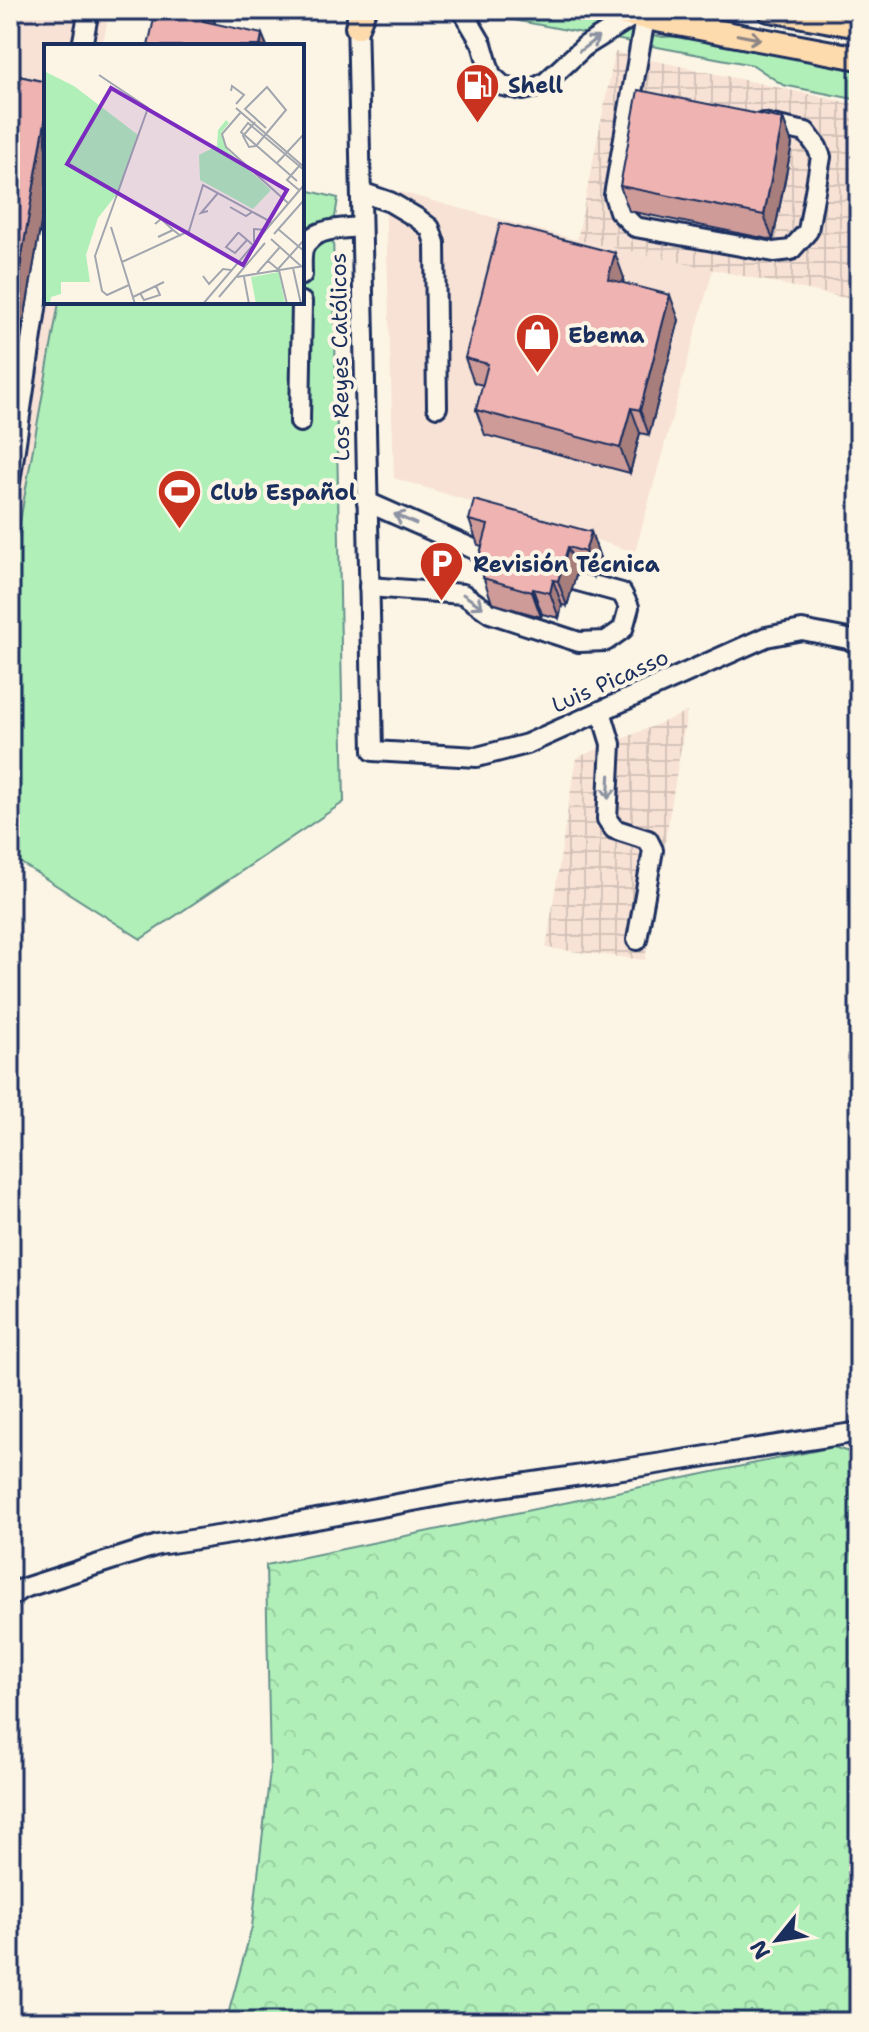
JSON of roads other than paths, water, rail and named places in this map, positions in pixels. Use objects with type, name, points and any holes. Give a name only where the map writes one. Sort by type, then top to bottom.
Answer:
[{"type":"main road","points":[[603,10],[859,58]]},
{"type":"main road","points":[[769,10],[856,25]]},
{"type":"street","points":[[82,44],[89,10]]},
{"type":"street","points":[[462,10],[482,44],[491,75],[503,86],[523,90],[546,82],[585,46],[639,17],[638,98],[614,195],[619,211],[635,227],[774,252],[791,250],[808,231],[821,157],[806,132],[748,120]]},
{"type":"street","name":"Los Reyes Católicos","points":[[359,16],[373,751]]},
{"type":"street","points":[[361,192],[404,209],[430,228],[435,243],[437,407]]},
{"type":"street","points":[[304,248],[313,237],[327,231],[361,227]]},
{"type":"street","points":[[10,482],[44,255]]},
{"type":"street","points":[[300,422],[302,304]]},
{"type":"street","points":[[367,502],[494,558]]},
{"type":"street","points":[[369,587],[463,594],[490,613],[579,642],[606,641],[623,629],[629,607],[622,593],[574,580]]},
{"type":"street","name":"Luis Picasso","points":[[373,751],[477,757],[527,744],[766,637],[802,630],[848,639],[859,645]]},
{"type":"street","points":[[601,711],[611,744],[607,819],[614,829],[648,840],[653,850],[637,940]]},
{"type":"street","points":[[10,1597],[21,1589],[158,1545],[451,1494],[859,1432]]},
{"type":"place","name":"Shell","points":[[477,124]]},
{"type":"place","name":"Ebema","points":[[537,374]]},
{"type":"place","name":"Club Español","points":[[179,531]]},
{"type":"place","name":"Revisión Técnica","points":[[442,603]]}]
